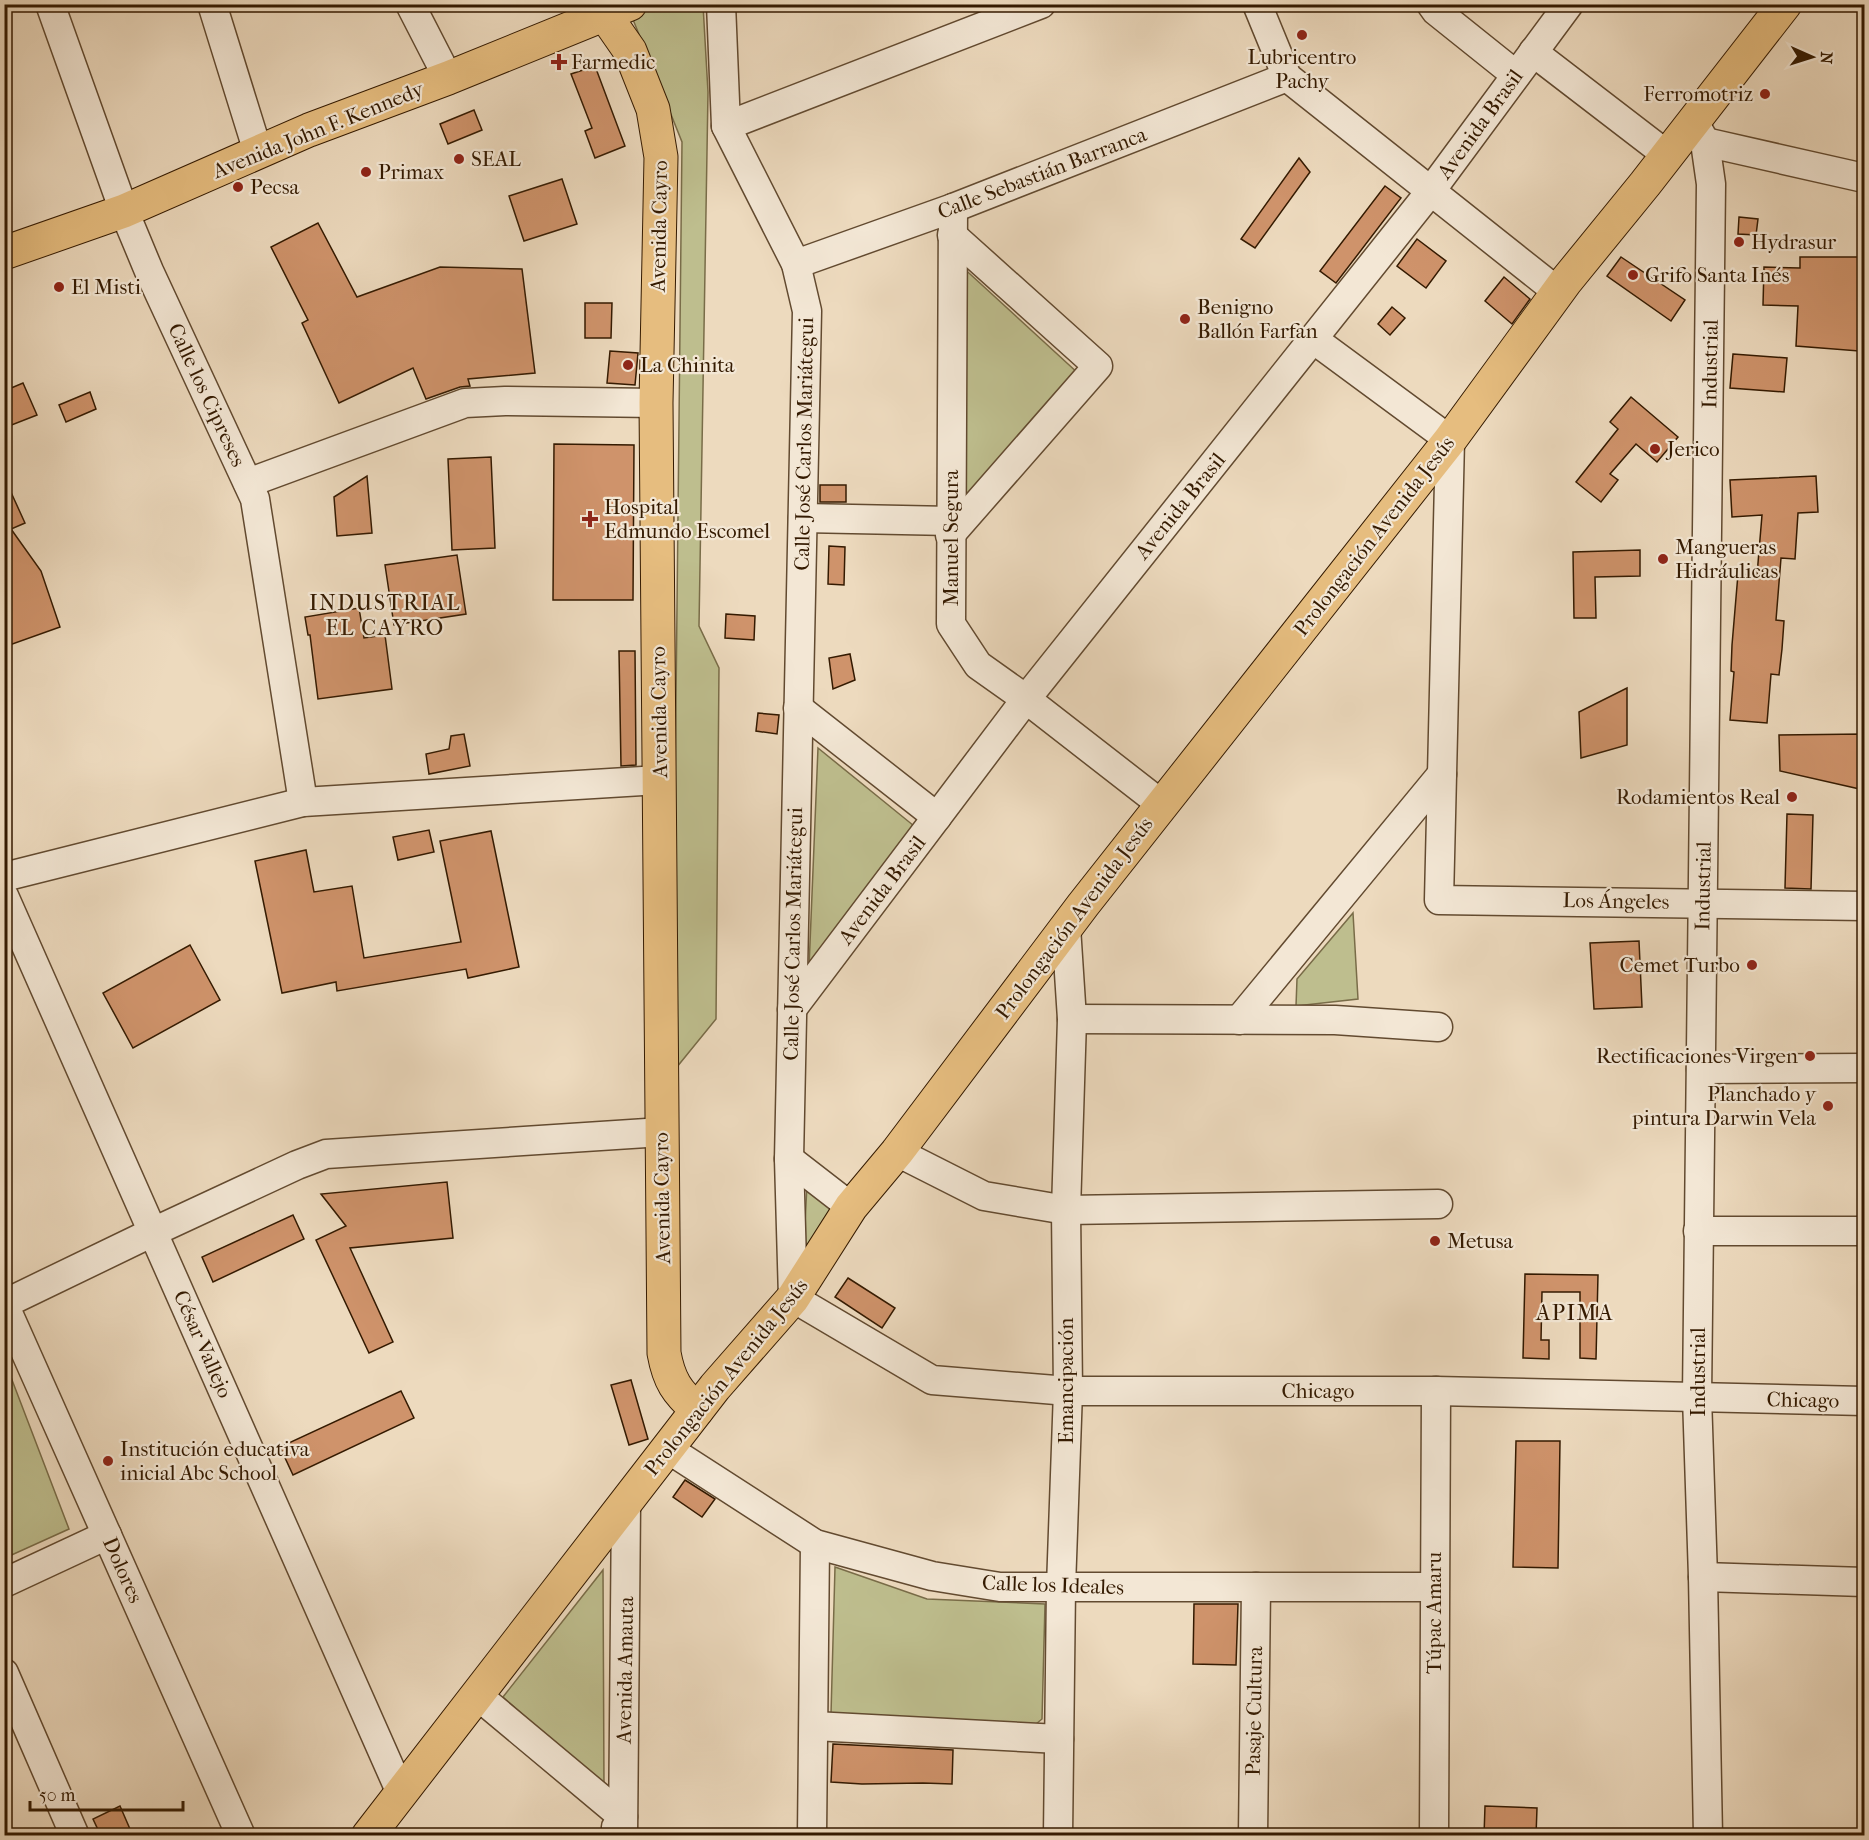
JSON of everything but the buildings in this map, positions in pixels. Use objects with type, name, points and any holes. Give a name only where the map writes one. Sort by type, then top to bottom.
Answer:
[{"type":"main road","name":"Prolongación Avenida Jesús","points":[[368,1836],[715,1387],[793,1298],[851,1207],[897,1152],[1161,804],[1450,440],[1558,292],[1667,155],[1699,131],[1785,4]]},
{"type":"main road","name":"Avenida John F. Kennedy","points":[[4,253],[124,211],[309,130],[448,78],[611,8]]},
{"type":"main road","name":"Avenida Cayro","points":[[611,8],[652,109],[661,157],[656,403],[664,1353],[667,1370],[674,1387],[682,1398],[697,1410]]},
{"type":"street","name":"Calle los Cipreses","points":[[50,4],[124,211],[149,271],[255,499],[303,802]]},
{"type":"street","points":[[212,4],[258,152]]},
{"type":"street","points":[[410,4],[448,78]]},
{"type":"street","points":[[721,4],[726,126],[1041,4]]},
{"type":"street","points":[[1257,4],[1287,77],[1558,292]]},
{"type":"street","points":[[1431,4],[1436,11],[1516,75]]},
{"type":"street","name":"Avenida Brasil","points":[[792,1008],[1026,699],[1430,192],[1569,4]]},
{"type":"street","points":[[1533,52],[1667,155]]},
{"type":"street","name":"Calle Sebastián Barranca","points":[[796,264],[952,222],[1287,77]]},
{"type":"street","name":"Calle José Carlos Mariátegui","points":[[726,126],[796,264],[807,311],[789,1159],[793,1298]]},
{"type":"street","points":[[1699,131],[1861,173]]},
{"type":"street","name":"Industrial","points":[[1699,131],[1711,184],[1697,1397],[1708,1836]]},
{"type":"street","points":[[803,518],[950,528],[1098,366],[952,222]]},
{"type":"street","name":"Manuel Segura","points":[[952,222],[951,624],[978,665],[1026,699],[1161,804]]},
{"type":"street","points":[[1239,1020],[1442,774],[1450,440],[1313,339]]},
{"type":"street","points":[[248,483],[465,404],[506,401],[656,403]]},
{"type":"street","points":[[798,708],[937,817]]},
{"type":"street","name":"Los Ángeles","points":[[1442,774],[1438,900],[1864,906]]},
{"type":"street","points":[[4,877],[303,802],[659,780]]},
{"type":"street","name":"César Vallejo","points":[[4,896],[401,1793]]},
{"type":"street","name":"Emancipación","points":[[1058,1836],[1061,1587],[1068,1391],[1066,1210],[1072,1019],[1066,927]]},
{"type":"street","points":[[1072,1019],[1335,1020],[1438,1027]]},
{"type":"street","points":[[1701,1069],[1864,1068]]},
{"type":"street","points":[[4,1304],[153,1232],[297,1165],[326,1154],[662,1132]]},
{"type":"street","points":[[897,1152],[984,1196],[1066,1210],[1438,1204]]},
{"type":"street","points":[[789,1159],[851,1207]]},
{"type":"street","points":[[1698,1231],[1864,1231]]},
{"type":"street","name":"Chicago","points":[[793,1298],[932,1380],[1068,1391],[1436,1391],[1864,1401]]},
{"type":"street","name":"Dolores","points":[[4,1304],[241,1836]]},
{"type":"street","name":"Túpac Amaru","points":[[1434,1836],[1436,1391]]},
{"type":"street","name":"Calle los Ideales","points":[[668,1449],[815,1544],[932,1576],[1000,1587],[1434,1587]]},
{"type":"street","name":"Avenida Amauta","points":[[618,1829],[626,1504]]},
{"type":"street","points":[[4,1582],[107,1535]]},
{"type":"street","points":[[812,1836],[815,1544]]},
{"type":"street","points":[[1703,1577],[1864,1582]]},
{"type":"street","name":"Pasaje Cultura","points":[[1252,1836],[1256,1587]]},
{"type":"street","points":[[4,1673],[75,1836]]},
{"type":"street","points":[[477,1695],[618,1829]]},
{"type":"street","points":[[814,1726],[1059,1740]]},
{"type":"green space","points":[[661,5],[703,5],[708,92],[699,626],[719,668],[716,1019],[672,1073],[682,142],[632,17]]},
{"type":"green space","points":[[958,263],[1080,375],[960,510]]},
{"type":"green space","points":[[818,748],[919,830],[809,968]]},
{"type":"green space","points":[[1353,913],[1358,999],[1296,1006],[1297,979]]},
{"type":"green space","points":[[807,1185],[844,1204],[803,1261]]},
{"type":"green space","points":[[4,1359],[69,1529],[5,1558],[4,1558]]},
{"type":"green space","points":[[835,1567],[927,1599],[1045,1604],[1042,1719],[1030,1729],[831,1714]]},
{"type":"green space","points":[[603,1570],[604,1787],[503,1697]]},
{"type":"place","name":"Lubricentro Pachy","points":[[1302,35]]},
{"type":"place","name":"Farmedic","points":[[559,62]]},
{"type":"place","name":"Ferromotriz","points":[[1765,94]]},
{"type":"place","name":"SEAL","points":[[459,159]]},
{"type":"place","name":"Primax","points":[[366,172]]},
{"type":"place","name":"Pecsa","points":[[238,187]]},
{"type":"place","name":"Hydrasur","points":[[1739,242]]},
{"type":"place","name":"Grifo Santa Inés","points":[[1633,275]]},
{"type":"place","name":"El Misti","points":[[59,287]]},
{"type":"place","name":"Benigno Ballón Farfan","points":[[1185,319]]},
{"type":"place","name":"La Chinita","points":[[628,365]]},
{"type":"place","name":"Jerico","points":[[1655,449]]},
{"type":"place","name":"Hospital Edmundo Escomel","points":[[590,519]]},
{"type":"place","name":"Mangueras Hidráulicas","points":[[1663,559]]},
{"type":"place","name":"Rodamientos Real","points":[[1792,797]]},
{"type":"place","name":"Cemet Turbo","points":[[1752,965]]},
{"type":"place","name":"Rectificaciones Virgen","points":[[1810,1056]]},
{"type":"place","name":"Planchado y pintura Darwin Vela","points":[[1828,1106]]},
{"type":"place","name":"Metusa","points":[[1435,1241]]},
{"type":"place","name":"Institución educativa inicial Abc School","points":[[108,1461]]},
{"type":"district","name":"INDUSTRIAL EL CAYRO","points":[[385,616]]},
{"type":"district","name":"APIMA","points":[[1575,1313]]}]
